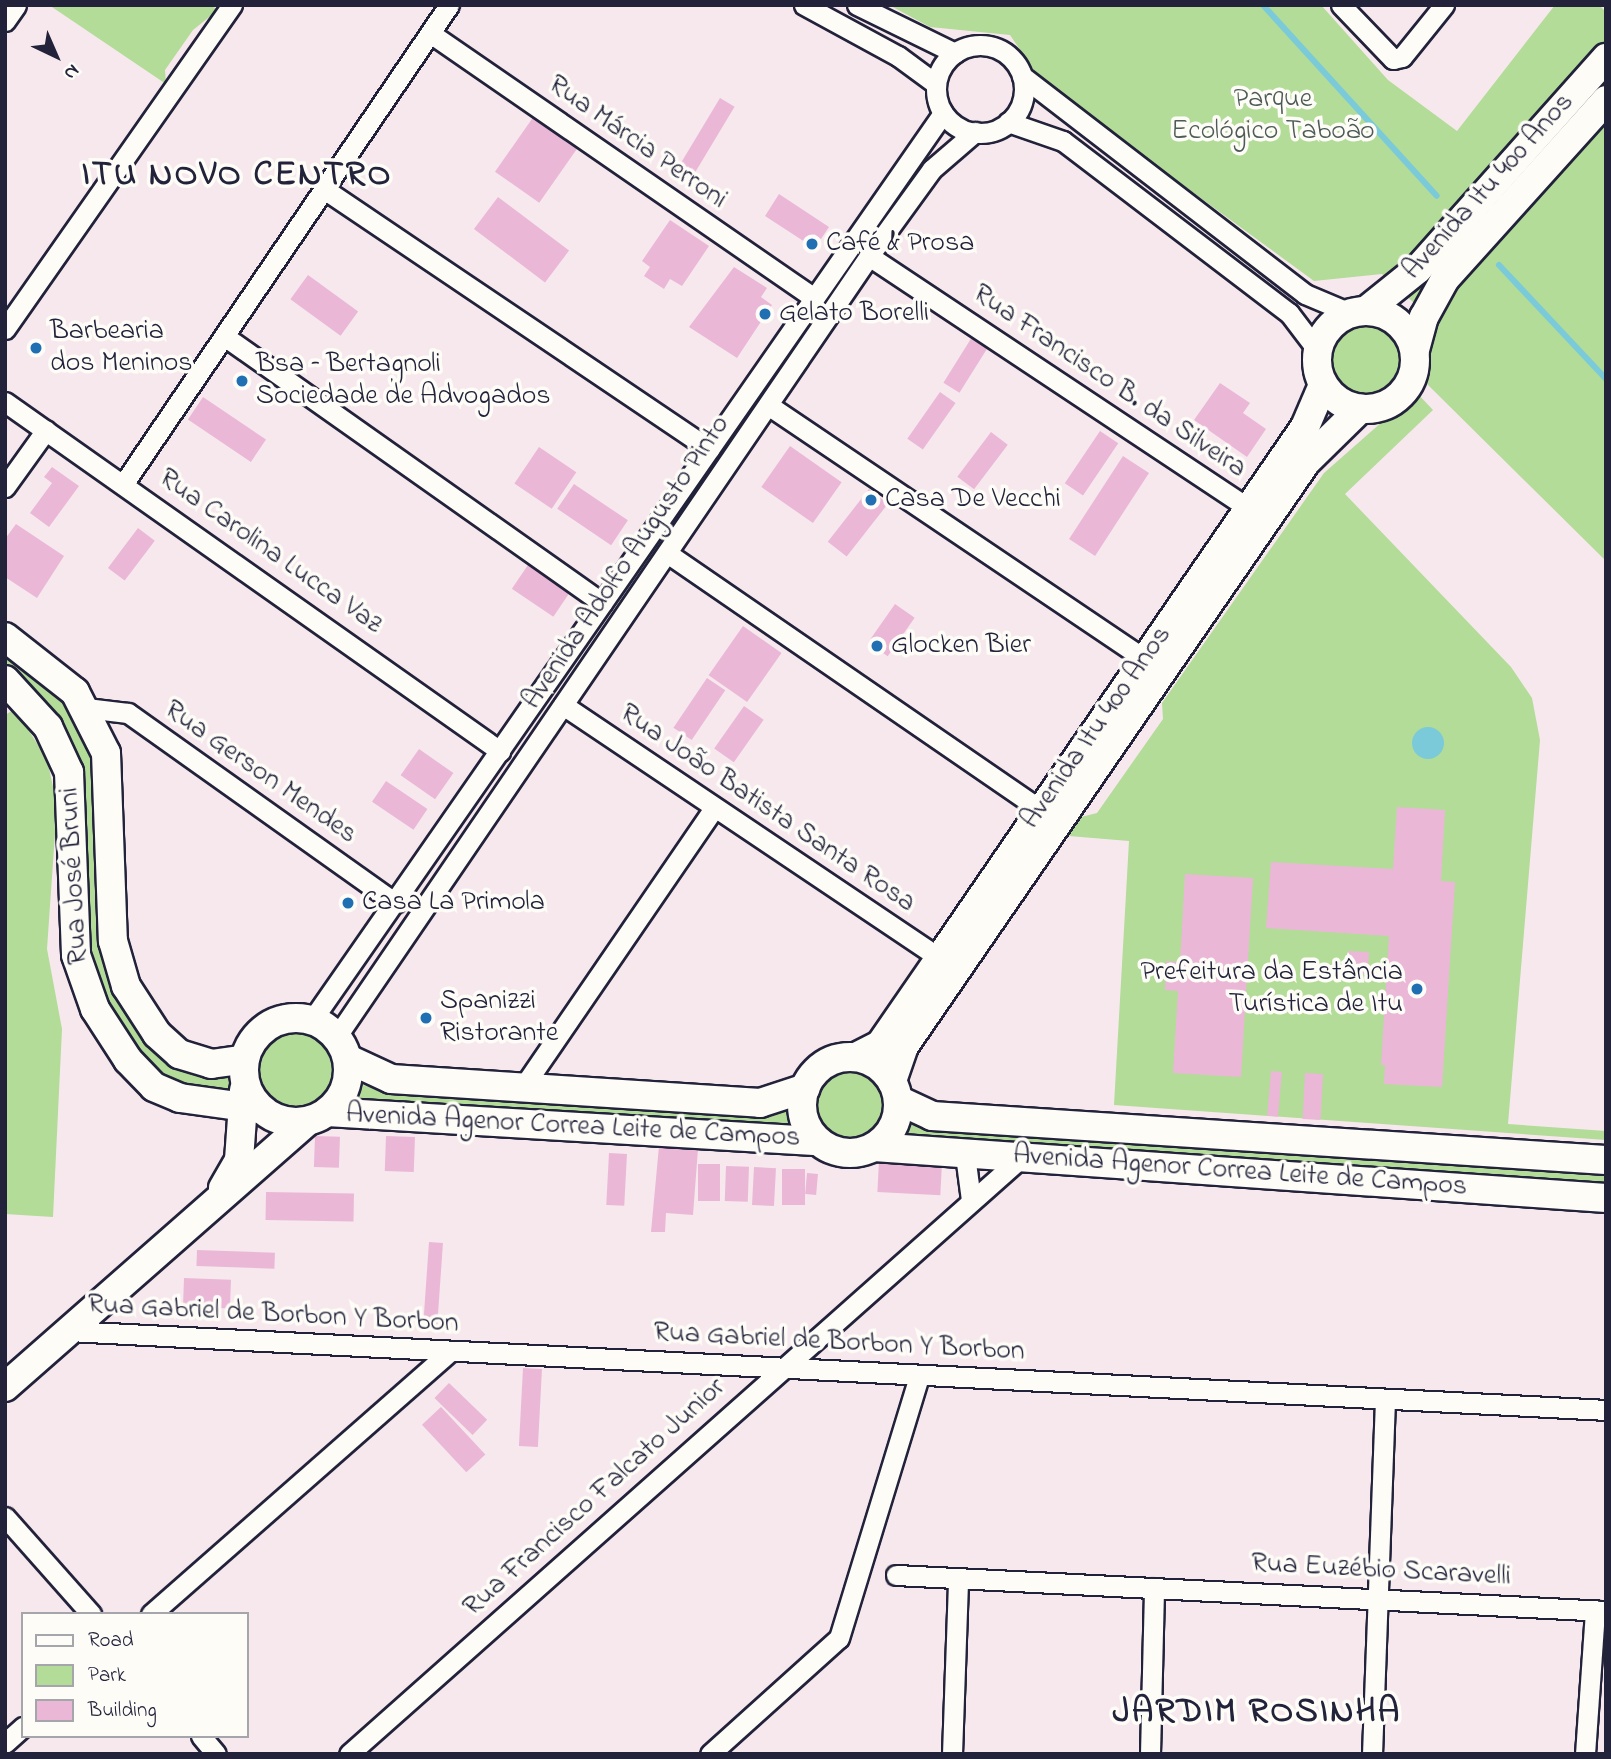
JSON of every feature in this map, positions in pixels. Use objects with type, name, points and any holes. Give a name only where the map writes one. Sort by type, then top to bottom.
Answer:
[{"type":"street","points":[[5,21],[16,5]]},
{"type":"street","points":[[5,329],[232,5]]},
{"type":"street","points":[[124,483],[449,5]]},
{"type":"street","points":[[804,5],[898,56],[936,84]]},
{"type":"street","points":[[857,5],[955,52]]},
{"type":"street","points":[[1341,5],[1388,57],[1398,58],[1444,5]]},
{"type":"street","name":"Rua Márcia Perroni","points":[[429,33],[814,298]]},
{"type":"street","points":[[967,47],[994,47],[1007,54],[1022,76],[1305,294],[1398,322],[1415,350],[1415,371],[1406,390],[1389,404],[1360,409],[1335,399],[1323,385],[1318,351],[1289,313],[1063,141],[1041,130],[1008,122],[975,132],[957,126],[943,113],[936,84],[946,61],[955,52],[967,47]]},
{"type":"street","name":"Avenida Itu 400 Anos","points":[[1359,312],[1418,269],[1606,58]]},
{"type":"street","points":[[1008,122],[1020,106],[1022,76]]},
{"type":"street","name":"Avenida Itu 400 Anos","points":[[1415,350],[1424,317],[1445,279],[1606,100]]},
{"type":"street","name":"Avenida Adolfo Augusto Pinto","points":[[312,1020],[943,113]]},
{"type":"street","name":"Avenida Adolfo Augusto Pinto","points":[[343,1048],[563,705],[869,256],[932,169],[975,132]]},
{"type":"street","points":[[324,189],[709,449]]},
{"type":"street","name":"Rua Francisco B. da Silveira","points":[[869,256],[1249,508]]},
{"type":"street","points":[[1318,351],[1329,328],[1359,312]]},
{"type":"street","points":[[224,336],[602,603]]},
{"type":"street","name":"Avenida Itu 400 Anos","points":[[856,1057],[880,1045],[1305,426],[1323,385]]},
{"type":"street","name":"Rua Carolina Lucca Vaz","points":[[5,402],[124,483],[500,751]]},
{"type":"street","points":[[768,405],[1144,659]]},
{"type":"street","name":"Avenida Itu 400 Anos","points":[[895,1091],[904,1046],[1306,462],[1360,409]]},
{"type":"street","points":[[5,487],[46,430]]},
{"type":"street","points":[[667,553],[1041,809]]},
{"type":"street","name":"Rua José Bruni","points":[[5,636],[60,676],[86,708],[103,743],[109,773],[113,941],[119,971],[157,1034],[180,1054],[211,1064],[248,1090]]},
{"type":"street","name":"Rua José Bruni","points":[[5,680],[48,727],[69,772],[75,955],[86,994],[128,1060],[154,1087],[180,1098],[248,1090]]},
{"type":"street","name":"Rua João Batista Santa Rosa","points":[[563,705],[940,958]]},
{"type":"street","name":"Rua Gerson Mendes","points":[[86,708],[128,713],[394,903]]},
{"type":"street","points":[[523,1087],[714,808]]},
{"type":"street","points":[[5,1387],[317,1117],[342,1087],[343,1048],[312,1020],[276,1023],[261,1033],[248,1090],[239,1160],[205,1212]]},
{"type":"street","name":"Avenida Agenor Correa Leite de Campos","points":[[343,1048],[391,1079],[760,1103],[806,1088]]},
{"type":"street","points":[[856,1057],[877,1065],[895,1091],[895,1122],[874,1147],[844,1153],[818,1141],[803,1116],[806,1088],[820,1067],[856,1057]]},
{"type":"street","points":[[248,1090],[278,1119],[317,1117]]},
{"type":"street","name":"Avenida Agenor Correa Leite de Campos","points":[[895,1091],[932,1116],[1606,1160]]},
{"type":"street","name":"Avenida Agenor Correa Leite de Campos","points":[[317,1117],[818,1141]]},
{"type":"street","name":"Avenida Agenor Correa Leite de Campos","points":[[874,1147],[1606,1198]]},
{"type":"street","points":[[965,1155],[971,1200]]},
{"type":"street","name":"Rua Francisco Falcato Junior","points":[[349,1754],[1022,1157]]},
{"type":"street","name":"Rua Gabriel de Borbon Y Borbon","points":[[69,1331],[448,1353],[786,1366],[919,1376],[1606,1410]]},
{"type":"street","points":[[153,1612],[448,1353]]},
{"type":"street","points":[[710,1754],[839,1638],[919,1376]]},
{"type":"street","points":[[1372,1754],[1385,1399]]},
{"type":"street","points":[[5,1517],[89,1612]]},
{"type":"street","name":"Rua Euzébio Scaravelli","points":[[896,1574],[1600,1611]]},
{"type":"street","points":[[952,1754],[958,1578]]},
{"type":"street","points":[[1150,1754],[1154,1588]]},
{"type":"street","points":[[1586,1754],[1600,1611]]},
{"type":"street","points":[[5,1743],[21,1729]]},
{"type":"street","points":[[203,1738],[216,1754]]},
{"type":"green space","points":[[49,5],[211,5],[218,10],[193,30],[165,70],[166,84]]},
{"type":"green space","name":"Parque Ecológico Taboão","points":[[889,5],[1321,5],[1388,80],[1457,131],[1555,5],[1599,5],[1606,12],[1606,561],[1426,383],[1434,321],[1382,274],[1314,281],[1042,82],[1010,35],[930,27]]},
{"type":"green space","points":[[1366,319],[1382,322],[1395,331],[1404,344],[1407,360],[1404,376],[1395,389],[1382,398],[1366,401],[1350,398],[1337,389],[1328,376],[1325,360],[1328,344],[1337,331],[1350,322]]},
{"type":"green space","points":[[1416,392],[1433,410],[1345,494],[1511,667],[1532,698],[1540,740],[1508,1124],[1606,1131],[1606,1140],[1114,1105],[1129,841],[1069,836],[1081,817],[1097,813],[1163,719],[1162,703],[1324,473]]},
{"type":"green space","points":[[5,650],[66,700],[95,756],[104,960],[116,991],[148,1041],[235,1073],[236,1092],[202,1091],[172,1084],[150,1067],[96,989],[46,704],[5,667]]},
{"type":"green space","points":[[15,709],[47,759],[57,805],[47,949],[62,1029],[53,1217],[5,1214],[5,715]]},
{"type":"green space","points":[[302,1027],[322,1033],[332,1046],[336,1072],[323,1099],[300,1112],[272,1110],[260,1096],[255,1074],[263,1051],[280,1034]]},
{"type":"green space","points":[[857,1066],[870,1072],[881,1083],[887,1096],[885,1119],[870,1136],[857,1142],[841,1142],[828,1136],[813,1119],[811,1096],[817,1083],[834,1068]]},
{"type":"green space","points":[[353,1082],[392,1094],[763,1113],[792,1109],[799,1131],[348,1105]]},
{"type":"green space","points":[[907,1119],[1606,1169],[1606,1186],[896,1139]]},
{"type":"water","points":[[1428,727],[1439,732],[1444,743],[1439,754],[1428,759],[1417,754],[1412,743],[1417,732]]},
{"type":"building","points":[[720,98],[735,107],[693,175],[679,167]]},
{"type":"building","points":[[534,116],[578,147],[539,203],[495,172]]},
{"type":"building","points":[[779,194],[829,227],[821,239],[814,234],[808,244],[765,216]]},
{"type":"building","points":[[498,197],[569,251],[545,283],[474,229]]},
{"type":"building","points":[[670,220],[709,246],[682,286],[670,279],[664,289],[644,276],[650,267],[642,261]]},
{"type":"building","points":[[734,267],[767,288],[761,297],[772,305],[737,358],[689,327]]},
{"type":"building","points":[[308,275],[358,311],[341,336],[290,299]]},
{"type":"building","points":[[972,337],[988,347],[959,393],[943,383]]},
{"type":"building","points":[[1220,383],[1250,403],[1243,413],[1266,429],[1247,457],[1194,420]]},
{"type":"building","points":[[940,392],[956,403],[923,450],[907,439]]},
{"type":"building","points":[[203,397],[266,439],[251,462],[188,419]]},
{"type":"building","points":[[1100,431],[1118,443],[1083,496],[1065,483]]},
{"type":"building","points":[[991,432],[1008,445],[974,489],[957,477]]},
{"type":"building","points":[[790,446],[842,482],[813,523],[761,487]]},
{"type":"building","points":[[539,447],[576,472],[552,509],[514,483]]},
{"type":"building","points":[[1123,456],[1149,473],[1095,556],[1069,539]]},
{"type":"building","points":[[52,467],[79,486],[49,527],[30,513],[52,483],[44,477]]},
{"type":"building","points":[[574,484],[628,520],[611,545],[557,509]]},
{"type":"building","points":[[869,489],[888,504],[847,557],[828,542]]},
{"type":"building","points":[[16,524],[64,556],[37,598],[5,577],[5,539]]},
{"type":"building","points":[[138,528],[155,541],[125,581],[108,568]]},
{"type":"building","points":[[532,559],[573,587],[553,617],[512,589]]},
{"type":"building","points":[[895,604],[915,618],[888,656],[868,643]]},
{"type":"building","points":[[743,626],[782,653],[747,702],[709,675]]},
{"type":"building","points":[[707,678],[725,690],[692,740],[673,728]]},
{"type":"building","points":[[744,706],[764,720],[734,762],[714,749]]},
{"type":"building","points":[[419,749],[453,773],[435,799],[401,775]]},
{"type":"building","points":[[386,781],[427,809],[413,830],[372,802]]},
{"type":"building","name":"Prefeitura da Estância Turística de Itu","points":[[1397,807],[1445,810],[1441,881],[1455,882],[1442,1087],[1384,1084],[1385,1065],[1381,1065],[1389,936],[1266,928],[1271,862],[1393,869]]},
{"type":"building","points":[[1185,874],[1253,878],[1241,1077],[1173,1073],[1178,991],[1165,990],[1166,961],[1180,962]]},
{"type":"building","points":[[1348,951],[1369,952],[1368,974],[1347,973]]},
{"type":"building","points":[[1271,1071],[1282,1072],[1278,1117],[1267,1116]]},
{"type":"building","points":[[1305,1073],[1323,1074],[1321,1120],[1303,1119]]},
{"type":"building","points":[[315,1136],[340,1137],[339,1168],[314,1167]]},
{"type":"building","points":[[386,1136],[415,1137],[414,1172],[385,1171]]},
{"type":"building","points":[[659,1146],[698,1149],[693,1215],[666,1213],[665,1232],[651,1232]]},
{"type":"building","points":[[609,1153],[627,1154],[624,1206],[606,1205]]},
{"type":"building","points":[[879,1161],[942,1164],[940,1195],[877,1192]]},
{"type":"building","points":[[698,1164],[720,1164],[720,1201],[698,1201]]},
{"type":"building","points":[[726,1166],[749,1167],[748,1202],[725,1201]]},
{"type":"building","points":[[754,1167],[776,1168],[774,1206],[752,1205]]},
{"type":"building","points":[[782,1169],[805,1169],[805,1205],[782,1205]]},
{"type":"building","points":[[807,1173],[818,1174],[816,1195],[805,1194]]},
{"type":"building","points":[[266,1192],[354,1194],[353,1222],[266,1220]]},
{"type":"building","points":[[429,1242],[443,1243],[437,1328],[423,1327]]},
{"type":"building","points":[[197,1250],[275,1253],[274,1269],[196,1266]]},
{"type":"building","points":[[184,1278],[231,1280],[230,1309],[183,1307]]},
{"type":"building","points":[[523,1368],[542,1369],[538,1447],[519,1446]]},
{"type":"building","points":[[449,1383],[487,1420],[473,1435],[434,1398]]},
{"type":"building","points":[[441,1407],[485,1455],[466,1472],[422,1425]]},
{"type":"waterway","points":[[1263,5],[1437,196]]},
{"type":"waterway","points":[[1499,265],[1606,379]]},
{"type":"place","name":"Café & Prosa","points":[[812,244]]},
{"type":"place","name":"Gelato Borelli","points":[[765,314]]},
{"type":"place","name":"Barbearia dos Meninos","points":[[36,348]]},
{"type":"place","name":"Bsa – Bertagnoli Sociedade de Advogados","points":[[242,381]]},
{"type":"place","name":"Casa De Vecchi","points":[[871,500]]},
{"type":"place","name":"Glocken Bier","points":[[877,646]]},
{"type":"place","name":"Casa La Primola","points":[[348,903]]},
{"type":"place","name":"Prefeitura da Estância Turística de Itu","points":[[1417,989]]},
{"type":"place","name":"Spanizzi Ristorante","points":[[426,1018]]},
{"type":"district","name":"ITU NOVO CENTRO","points":[[237,176]]},
{"type":"district","name":"JARDIM ROSINHA","points":[[1257,1713]]}]
